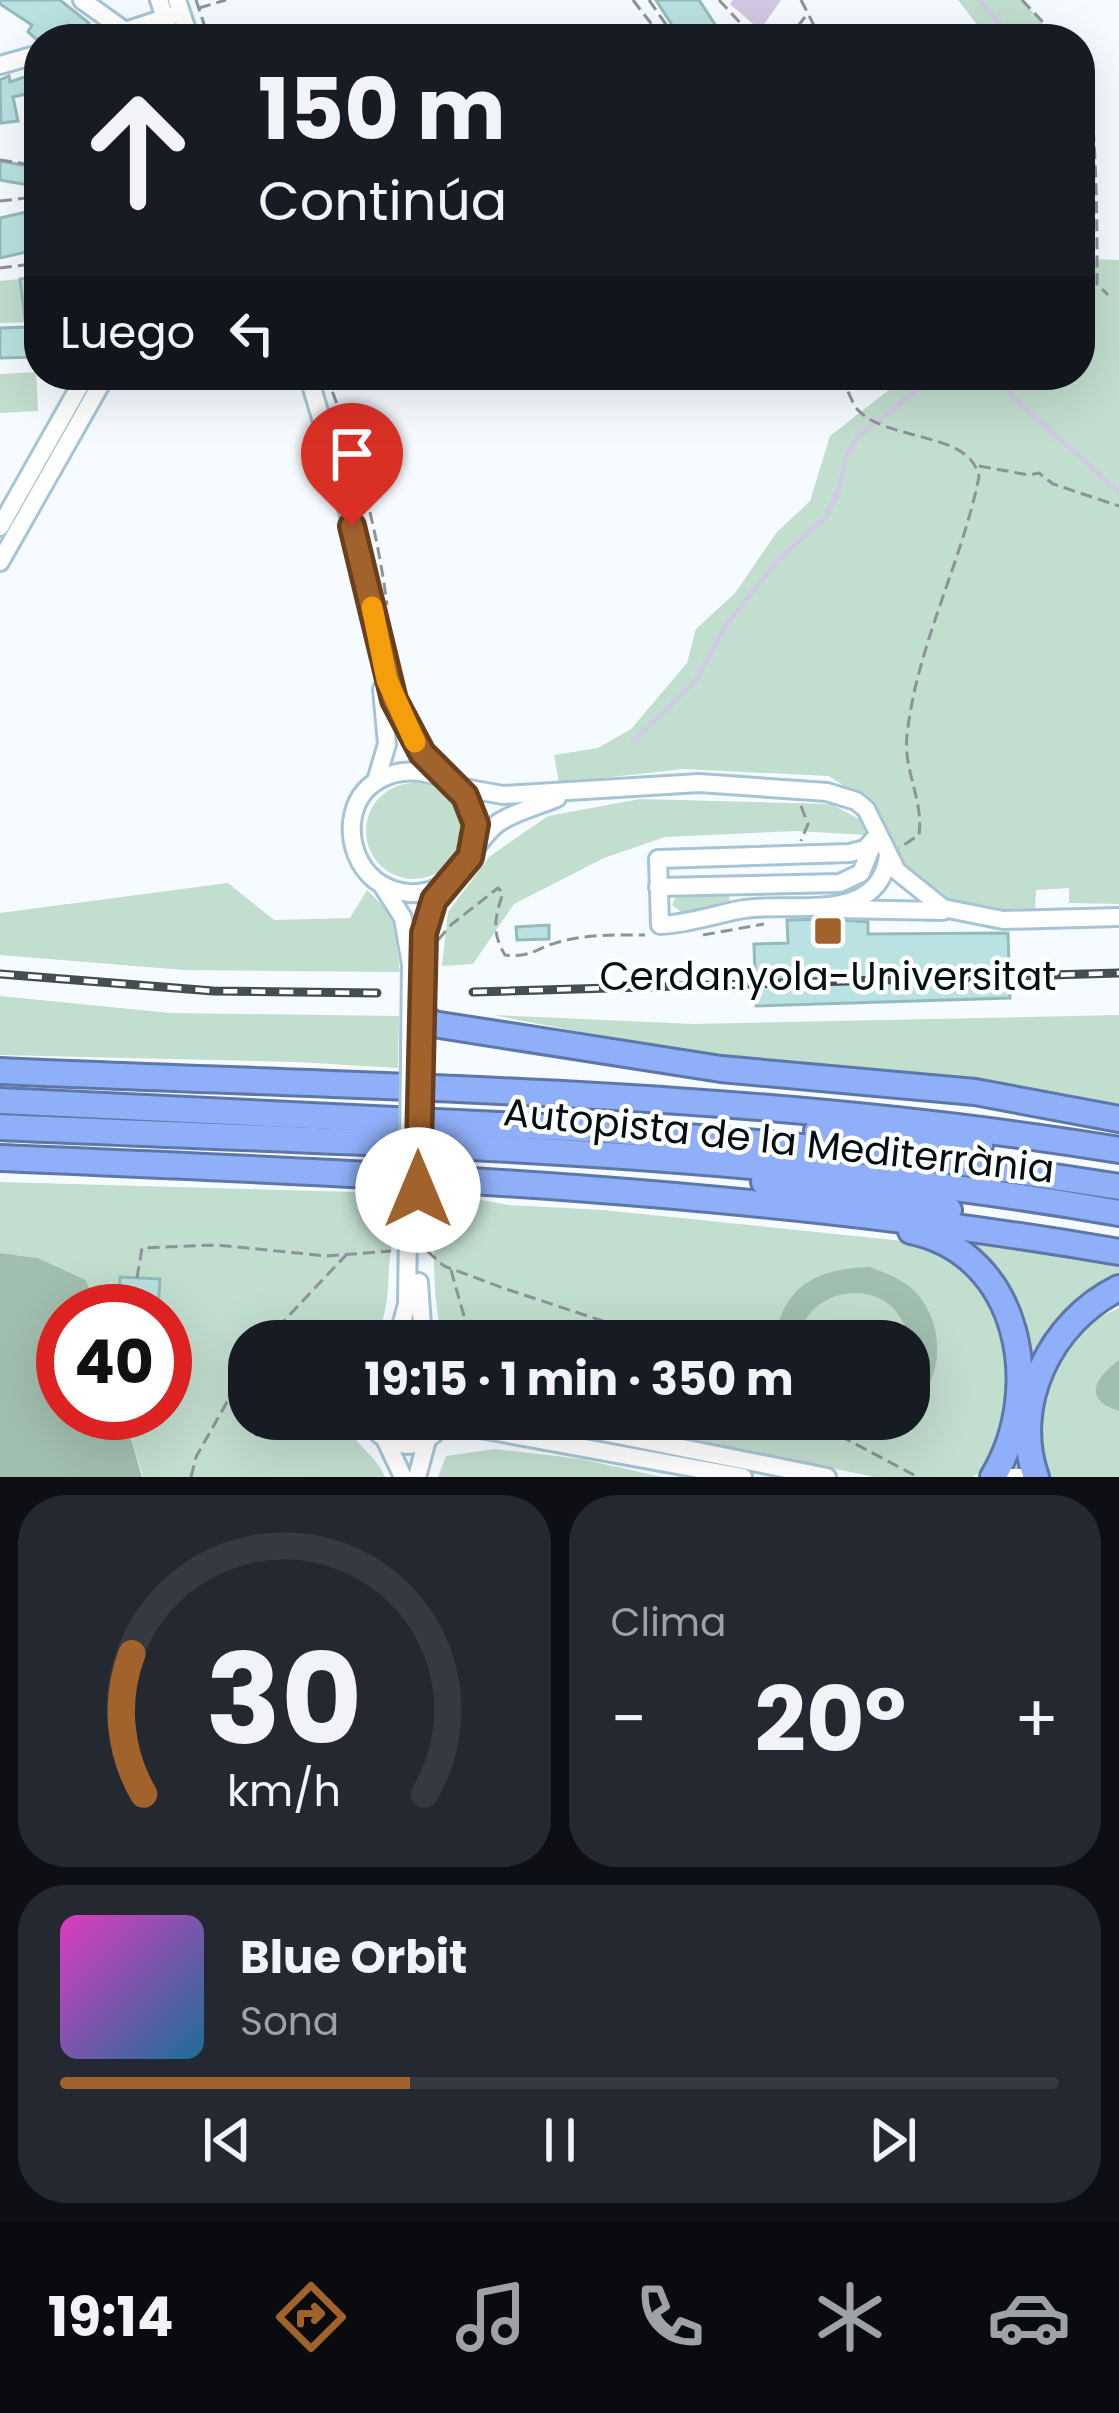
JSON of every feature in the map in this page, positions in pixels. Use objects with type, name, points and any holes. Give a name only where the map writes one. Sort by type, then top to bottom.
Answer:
[{"type":"highway","points":[[425,1018],[434,1024],[685,1064],[975,1092],[1119,1119]]},
{"type":"highway","points":[[0,1071],[741,1105],[972,1108],[1119,1129]]},
{"type":"highway","name":"Autopista de la Mediterrània","points":[[0,1101],[606,1130],[931,1158],[1119,1187]]},
{"type":"highway","points":[[741,1105],[910,1119],[1119,1150]]},
{"type":"highway","points":[[606,1130],[742,1126],[1050,1149],[1119,1160]]},
{"type":"highway","name":"Autopista de la Mediterrània","points":[[0,1127],[632,1156],[904,1181],[1119,1213]]},
{"type":"highway","points":[[632,1156],[750,1181],[905,1202],[1119,1242]]},
{"type":"highway","points":[[0,1158],[562,1185],[964,1226],[1119,1252]]},
{"type":"highway","points":[[562,1185],[597,1196],[895,1228],[958,1249],[977,1265],[1003,1302],[1019,1356],[1020,1389],[1010,1446],[997,1477]]},
{"type":"highway","points":[[1036,1477],[1028,1455],[1028,1426],[1048,1355],[1067,1326],[1119,1288]]},
{"type":"street","points":[[82,0],[115,24]]},
{"type":"street","points":[[138,24],[170,7]]},
{"type":"street","points":[[0,527],[78,390]]},
{"type":"street","points":[[0,548],[41,503],[101,390]]},
{"type":"street","points":[[307,390],[377,662],[387,744],[376,781],[354,811],[352,838],[360,862],[403,918],[420,969],[425,1018],[403,1320]]},
{"type":"street","points":[[308,390],[344,496],[394,700],[422,753],[470,805],[476,824],[470,857]]},
{"type":"street","points":[[0,562],[27,516]]},
{"type":"street","points":[[376,781],[408,772],[490,794],[568,794],[679,783],[791,788],[856,801],[897,871],[915,889],[957,913]]},
{"type":"street","points":[[382,885],[409,893],[443,885],[459,874],[502,821],[568,794]]},
{"type":"street","points":[[880,840],[850,853],[658,859],[660,925],[686,924],[747,908],[957,913],[1003,920],[1119,917]]},
{"type":"street","points":[[658,887],[840,883],[861,873],[880,840]]},
{"type":"street","points":[[824,909],[873,888],[886,870],[880,840]]},
{"type":"street","points":[[421,1320],[413,1229],[420,969],[426,920],[443,885]]},
{"type":"street","points":[[386,1441],[406,1446],[417,1440]]},
{"type":"street","points":[[417,1477],[433,1440]]},
{"type":"street","points":[[541,1440],[743,1477]]},
{"type":"street","points":[[642,1440],[826,1477]]},
{"type":"street","points":[[386,1441],[403,1477]]},
{"type":"street","points":[[997,1477],[1026,1477]]},
{"type":"path","points":[[196,0],[204,24]]},
{"type":"path","points":[[199,8],[226,0]]},
{"type":"path","points":[[633,0],[651,24]]},
{"type":"path","points":[[719,0],[742,24]]},
{"type":"path","points":[[801,0],[813,24]]},
{"type":"path","points":[[1022,0],[1044,24]]},
{"type":"path","points":[[799,24],[807,14]]},
{"type":"path","points":[[1095,204],[1097,284],[1108,295]]},
{"type":"path","points":[[332,390],[374,523],[389,620]]},
{"type":"path","points":[[848,390],[857,410],[889,430],[940,442],[968,455],[980,477],[926,644],[907,736],[921,819],[919,836],[908,846],[880,840]]},
{"type":"path","points":[[977,466],[1039,473],[1053,484],[1119,506]]},
{"type":"path","points":[[791,788],[808,824],[801,840],[802,855]]},
{"type":"path","points":[[437,941],[498,888],[503,893],[494,920],[496,940],[505,955],[523,957],[556,942],[651,934]]},
{"type":"path","points":[[687,934],[739,931],[772,922]]},
{"type":"path","points":[[420,969],[425,1018],[426,1209]]},
{"type":"path","points":[[137,1278],[142,1248],[217,1245],[327,1256],[396,1250]]},
{"type":"path","points":[[427,1251],[451,1268],[600,1320]]},
{"type":"path","points":[[285,1320],[346,1254]]},
{"type":"path","points":[[451,1268],[465,1320]]},
{"type":"path","points":[[191,1477],[196,1457],[228,1400]]},
{"type":"path","points":[[848,1440],[918,1477]]},
{"type":"green space","points":[[958,0],[1022,0],[1043,24],[976,24]]},
{"type":"green space","points":[[1095,259],[1119,260],[1119,904],[1069,903],[1069,888],[1036,890],[1035,912],[978,911],[951,904],[903,868],[883,823],[867,801],[829,776],[683,769],[559,783],[554,755],[598,748],[631,729],[687,663],[696,629],[735,593],[777,532],[810,501],[830,436],[889,390],[1095,390]]},
{"type":"green space","points":[[20,279],[24,322],[0,323],[0,281]]},
{"type":"green space","points":[[24,373],[24,390],[37,390],[38,411],[0,413],[0,374]]},
{"type":"green space","points":[[414,783],[448,797],[462,831],[448,865],[414,879],[380,865],[366,831],[380,797]]},
{"type":"green space","points":[[640,799],[831,804],[859,819],[866,835],[796,831],[665,837],[604,858],[514,904],[473,964],[442,966],[448,912],[490,856],[548,816]]},
{"type":"green space","points":[[228,883],[274,920],[350,918],[367,890],[392,915],[400,972],[184,970],[0,955],[0,913]]},
{"type":"green space","points":[[729,894],[730,906],[685,915],[672,905],[677,895]]},
{"type":"green space","points":[[0,996],[170,1013],[399,1016],[398,1068],[0,1055]]},
{"type":"green space","points":[[493,1015],[693,1024],[1119,1015],[1119,1106],[999,1082],[679,1051]]},
{"type":"green space","points":[[0,1182],[389,1193],[394,1215],[382,1320],[228,1320],[228,1440],[357,1440],[385,1477],[143,1477],[132,1440],[192,1440],[192,1284],[88,1284],[38,1258],[0,1253]]},
{"type":"green space","points":[[438,1192],[508,1205],[603,1210],[904,1241],[926,1249],[965,1274],[1003,1330],[1011,1383],[994,1454],[973,1477],[875,1477],[694,1440],[930,1440],[930,1320],[439,1320]]},
{"type":"green space","points":[[968,1243],[1119,1267],[1119,1281],[1048,1340],[1025,1468],[1009,1465],[1022,1373],[1019,1319],[1010,1293]]},
{"type":"green space","points":[[0,1253],[38,1258],[88,1284],[36,1284],[36,1440],[132,1440],[142,1477],[0,1477]]},
{"type":"green space","points":[[870,1267],[897,1278],[928,1309],[937,1340],[930,1382],[930,1320],[901,1320],[879,1298],[845,1294],[814,1309],[806,1320],[780,1320],[806,1283]]},
{"type":"green space","points":[[1119,1308],[1119,1477],[1050,1477],[1037,1451],[1044,1394],[1062,1356],[1092,1321]]},
{"type":"green space","points":[[1119,1360],[1119,1411],[1100,1400],[1096,1387]]},
{"type":"green space","points":[[494,1449],[581,1459],[662,1477],[438,1477],[446,1456]]},
{"type":"shaded area","points":[[733,0],[781,0],[764,24],[753,24],[730,4]]},
{"type":"building","points":[[0,0],[60,0],[89,23],[30,24]]},
{"type":"building","points":[[656,0],[699,0],[715,24],[671,24]]},
{"type":"building","points":[[9,76],[10,82],[24,77],[24,94],[13,97],[18,121],[1,123],[0,80]]},
{"type":"building","points":[[0,161],[24,165],[24,184],[0,180]]},
{"type":"building","points":[[24,212],[24,252],[0,258],[0,218]]},
{"type":"building","points":[[24,327],[24,357],[0,358],[0,328]]},
{"type":"building","points":[[787,920],[868,922],[868,934],[1008,933],[1010,998],[756,1006],[754,944],[788,943]]},
{"type":"building","points":[[549,925],[549,939],[517,940],[516,927]]},
{"type":"building","points":[[120,1277],[160,1279],[160,1284],[120,1284]]},
{"type":"waterway","points":[[979,0],[1001,24]]},
{"type":"waterway","points":[[633,741],[694,683],[728,622],[778,560],[825,518],[838,492],[846,456],[859,436],[917,390]]},
{"type":"waterway","points":[[1009,390],[1119,492]]},
{"type":"railway","points":[[473,992],[1119,973]]},
{"type":"railway","points":[[0,974],[213,991],[377,993]]},
{"type":"slow traffic","points":[[372,607],[387,680],[415,742]]},
{"type":"place","name":"Cerdanyola-Universitat","points":[[828,931]]},
{"type":"route","points":[[352,526],[394,700],[430,764],[465,796],[476,824],[470,857],[459,874],[443,885],[426,920],[420,967],[418,1190]]}]
